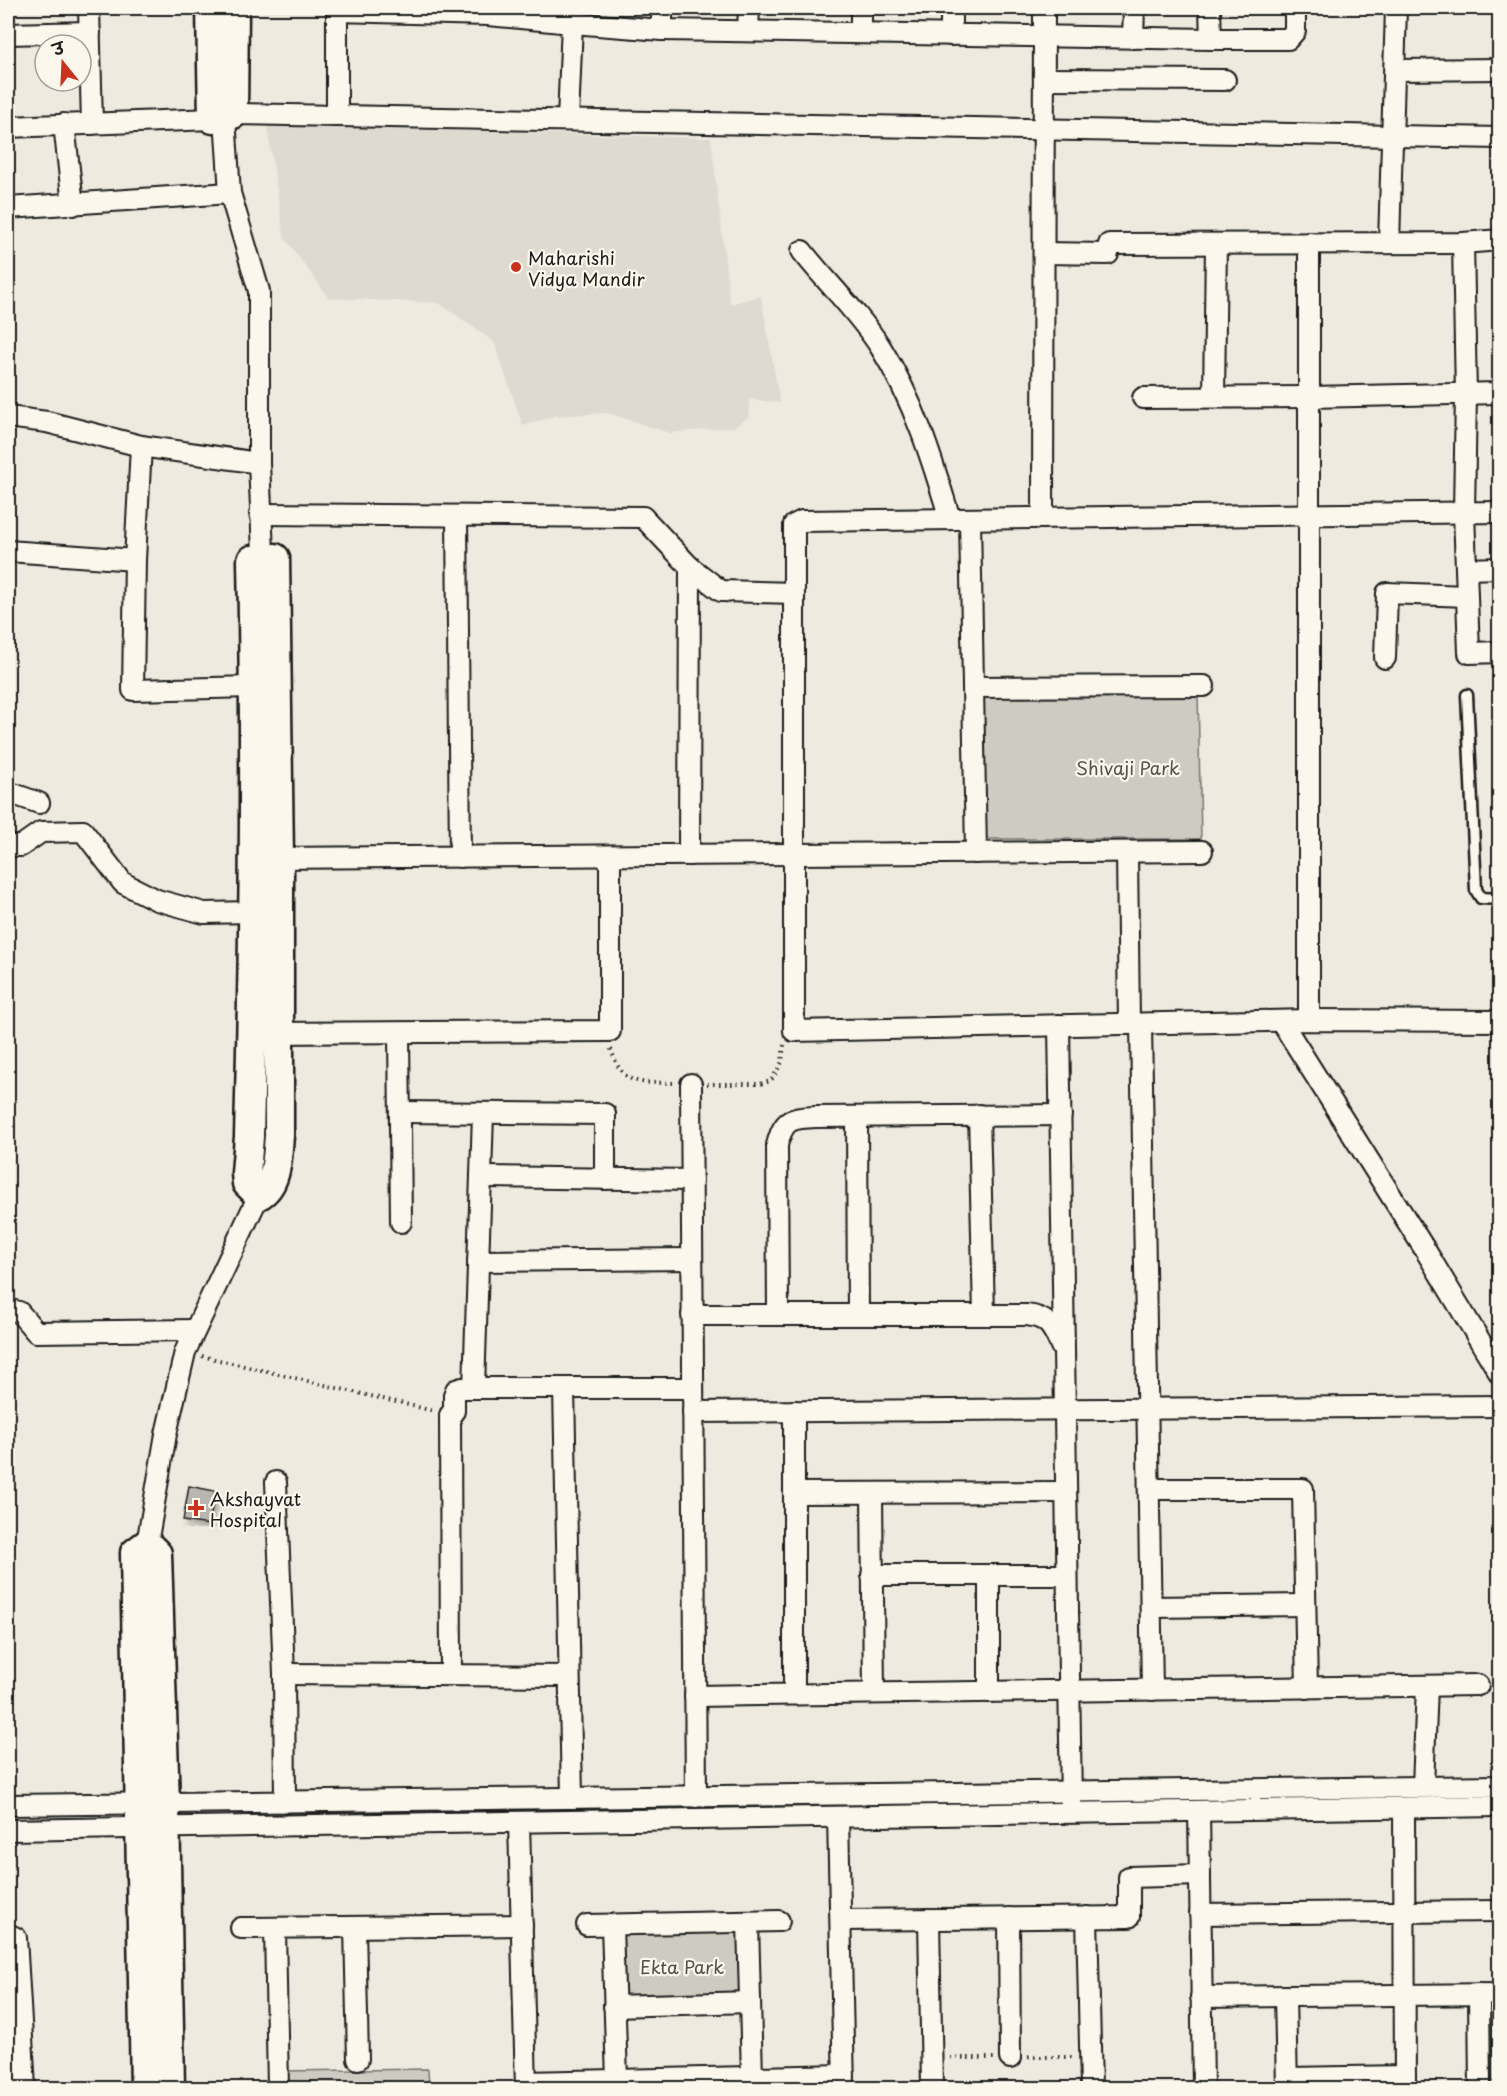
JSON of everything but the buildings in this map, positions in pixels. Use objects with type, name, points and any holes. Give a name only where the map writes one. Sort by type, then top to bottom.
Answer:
[{"type":"street","points":[[89,8],[92,124]]},
{"type":"street","points":[[211,8],[230,193],[259,291],[259,463],[263,557],[266,858],[254,912],[249,1137],[246,1173],[247,1183],[259,1195]]},
{"type":"street","points":[[224,117],[234,8]]},
{"type":"street","points":[[662,8],[662,30]]},
{"type":"street","points":[[748,8],[748,31]]},
{"type":"street","points":[[861,8],[861,33]]},
{"type":"street","points":[[951,8],[951,35]]},
{"type":"street","points":[[1043,518],[1044,8]]},
{"type":"street","points":[[1133,38],[1134,8]]},
{"type":"street","points":[[1210,8],[1211,39]]},
{"type":"street","points":[[338,116],[337,9],[488,11],[572,15],[662,30],[1288,39],[1295,31],[1295,8]]},
{"type":"street","points":[[1389,243],[1391,136],[1396,70],[1396,8]]},
{"type":"street","points":[[568,120],[572,15]]},
{"type":"street","points":[[8,34],[90,32]]},
{"type":"street","points":[[1396,70],[1500,69]]},
{"type":"street","points":[[1044,79],[1225,80]]},
{"type":"street","points":[[8,127],[224,117],[338,116],[1500,138]]},
{"type":"street","points":[[64,124],[73,205]]},
{"type":"street","points":[[8,208],[230,193]]},
{"type":"street","points":[[1044,253],[1108,254],[1109,244],[1463,243],[1500,240]]},
{"type":"street","points":[[1309,243],[1310,1020]]},
{"type":"street","points":[[1463,243],[1466,394],[1464,512],[1468,653],[1500,652]]},
{"type":"street","points":[[1214,397],[1216,244]]},
{"type":"street","points":[[802,250],[879,345],[904,388],[930,453],[950,519]]},
{"type":"street","points":[[1143,398],[1500,393]]},
{"type":"street","points":[[8,417],[47,422],[141,446],[259,463]]},
{"type":"street","points":[[141,446],[135,560],[134,690],[254,687]]},
{"type":"street","points":[[1500,512],[802,521],[794,525],[795,1031],[1310,1020],[1500,1021]]},
{"type":"street","points":[[260,514],[643,517],[690,567],[721,591],[794,592]]},
{"type":"street","points":[[458,516],[460,857]]},
{"type":"street","points":[[970,519],[976,853]]},
{"type":"street","points":[[8,551],[135,560]]},
{"type":"street","points":[[145,2088],[157,1554],[147,1544],[166,1434],[185,1352],[259,1195],[267,1190],[274,1175],[279,1136],[280,1033],[254,687],[263,557]]},
{"type":"street","points":[[689,855],[690,567]]},
{"type":"street","points":[[1466,568],[1500,568]]},
{"type":"street","points":[[1385,658],[1387,593],[1467,596]]},
{"type":"street","points":[[973,687],[1204,686]]},
{"type":"street","points":[[8,792],[39,803]]},
{"type":"street","points":[[8,846],[21,846],[41,832],[83,831],[123,883],[157,900],[204,913],[254,912]]},
{"type":"street","points":[[266,858],[1202,851]]},
{"type":"street","points":[[1127,852],[1135,1024],[1147,1409],[1152,1690]]},
{"type":"street","points":[[252,1032],[399,1033],[610,1030],[610,856]]},
{"type":"street","points":[[1281,1021],[1424,1248],[1500,1374]]},
{"type":"street","points":[[1059,1025],[1071,1813]]},
{"type":"street","points":[[399,1033],[401,1222]]},
{"type":"street","points":[[691,1084],[696,1797]]},
{"type":"street","points":[[400,1112],[605,1114],[605,1179]]},
{"type":"street","points":[[474,1388],[483,1114]]},
{"type":"street","points":[[980,1115],[984,1314]]},
{"type":"street","points":[[778,1314],[777,1144],[781,1128],[794,1118],[1060,1115]]},
{"type":"street","points":[[857,1117],[858,1314]]},
{"type":"street","points":[[482,1177],[692,1180]]},
{"type":"street","points":[[478,1261],[692,1259]]},
{"type":"street","points":[[8,1309],[19,1312],[36,1332],[195,1329]]},
{"type":"street","points":[[692,1315],[1026,1315],[1042,1318],[1054,1330],[1064,1353]]},
{"type":"street","points":[[451,1675],[450,1415],[454,1411],[456,1390],[474,1388],[693,1388]]},
{"type":"street","points":[[564,1388],[572,1798]]},
{"type":"street","points":[[693,1412],[1500,1406]]},
{"type":"street","points":[[794,1411],[794,1694]]},
{"type":"street","points":[[276,1482],[284,1674],[285,1802]]},
{"type":"street","points":[[1149,1488],[1304,1489],[1306,1688]]},
{"type":"street","points":[[872,1492],[874,1693]]},
{"type":"street","points":[[794,1493],[1066,1492]]},
{"type":"street","points":[[872,1575],[1067,1575]]},
{"type":"street","points":[[989,1575],[989,1692]]},
{"type":"street","points":[[1151,1607],[1304,1605]]},
{"type":"street","points":[[284,1674],[569,1676]]},
{"type":"street","points":[[695,1696],[1478,1685]]},
{"type":"street","points":[[1423,1787],[1427,1686]]},
{"type":"street","points":[[8,1830],[285,1802],[1500,1786]]},
{"type":"street","points":[[8,1805],[152,1816],[519,1822],[1500,1806]]},
{"type":"street","points":[[1285,1996],[1287,2083],[1405,2082],[1404,1808]]},
{"type":"street","points":[[1199,1811],[1203,2088]]},
{"type":"street","points":[[152,1816],[170,2088]]},
{"type":"street","points":[[519,1822],[526,2085],[752,2077],[844,2082],[838,1817]]},
{"type":"street","points":[[841,1920],[1129,1917],[1129,1877],[1200,1875]]},
{"type":"street","points":[[1200,1914],[1500,1911]]},
{"type":"street","points":[[1087,1917],[1090,2088]]},
{"type":"street","points":[[1010,1918],[1010,2058]]},
{"type":"street","points":[[929,1919],[932,2088]]},
{"type":"street","points":[[587,1926],[779,1921]]},
{"type":"street","points":[[748,1922],[752,2077]]},
{"type":"street","points":[[241,1928],[522,1925]]},
{"type":"street","points":[[612,1925],[617,2080]]},
{"type":"street","points":[[355,1927],[358,2059]]},
{"type":"street","points":[[274,1928],[278,2088]]},
{"type":"street","points":[[8,1934],[16,1938],[19,2077]]},
{"type":"street","points":[[1479,1994],[1480,2088]]},
{"type":"street","points":[[1202,1996],[1500,1994]]},
{"type":"street","points":[[614,2006],[750,2002]]},
{"type":"lane","points":[[1467,695],[1476,890],[1481,898],[1500,899]]},
{"type":"path","points":[[610,1030],[615,1063],[629,1079],[639,1082],[691,1084],[771,1082],[782,1062],[786,1039],[795,1031]]},
{"type":"path","points":[[185,1352],[450,1415]]},
{"type":"shaded area","name":"Maharishi Vidya Mandir","points":[[267,125],[711,138],[730,304],[761,296],[780,403],[749,399],[750,416],[734,427],[669,433],[608,413],[554,416],[523,426],[494,342],[439,303],[329,298],[284,237]]},
{"type":"green space","name":"Shivaji Park","points":[[1198,694],[1201,839],[983,839],[981,696]]},
{"type":"green space","name":"Ekta Park","points":[[742,1930],[743,1999],[622,2002],[621,1932]]},
{"type":"green space","points":[[1488,2005],[1499,2005],[1499,2088],[1490,2088]]},
{"type":"green space","points":[[428,2069],[429,2088],[285,2088],[285,2071]]},
{"type":"place","name":"Maharishi Vidya Mandir","points":[[516,267]]},
{"type":"place","name":"Akshayvat Hospital","points":[[196,1508]]}]
